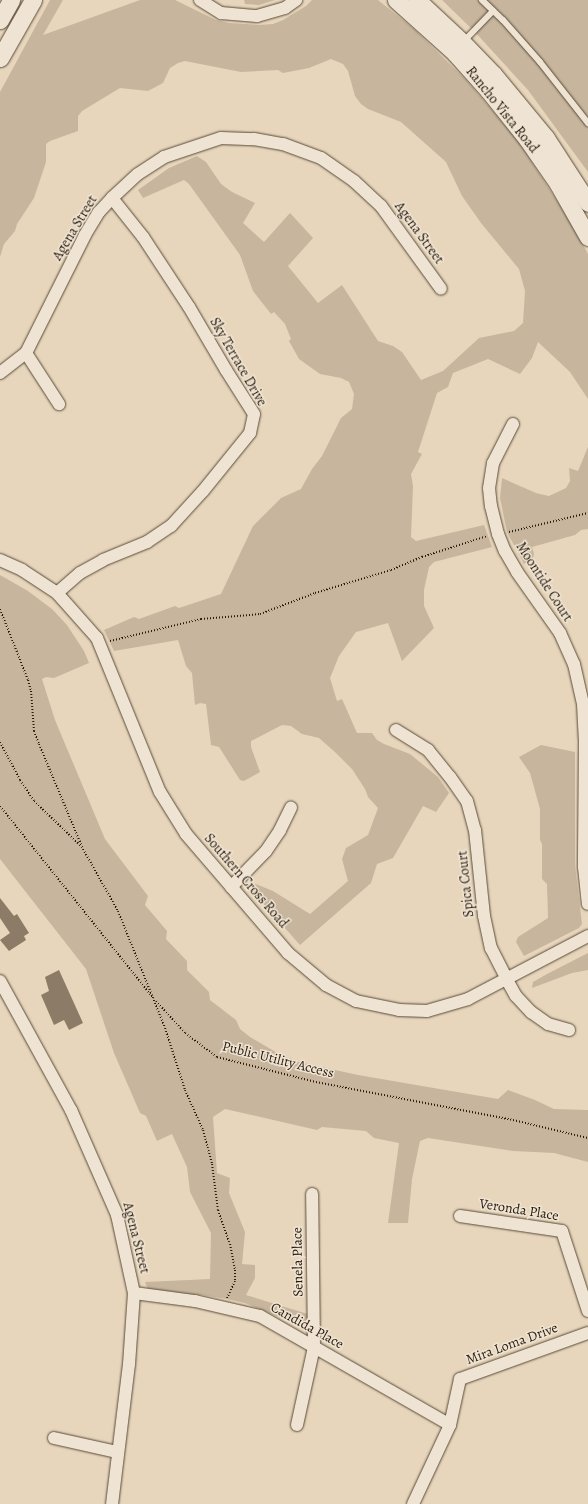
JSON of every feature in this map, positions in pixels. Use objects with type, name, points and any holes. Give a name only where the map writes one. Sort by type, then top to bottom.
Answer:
[{"type":"main road","points":[[0,20],[11,0]]},
{"type":"main road","points":[[0,58],[33,0]]},
{"type":"main road","name":"Rancho Vista Road","points":[[396,0],[455,53],[488,90],[527,139],[558,184],[588,237]]},
{"type":"main road","name":"Rancho Vista Road","points":[[417,0],[462,42],[493,74],[546,138],[588,203]]},
{"type":"street","points":[[200,0],[221,13],[257,16],[285,8],[296,0]]},
{"type":"street","name":"Agena Street","points":[[0,373],[26,353],[86,235],[99,212],[112,198],[138,174],[164,158],[193,146],[221,138],[254,139],[283,144],[321,158],[354,181],[381,206],[441,289]]},
{"type":"street","name":"Sky Terrace Drive","points":[[58,593],[80,573],[103,560],[147,542],[171,526],[203,491],[250,433],[254,414],[156,256],[112,198]]},
{"type":"street","points":[[26,353],[59,404]]},
{"type":"street","name":"Moontide Court","points":[[513,424],[493,463],[489,488],[491,506],[498,534],[505,551],[517,572],[560,633],[574,664],[583,704],[585,732],[584,867],[588,904]]},
{"type":"street","name":"Southern Cross Road","points":[[0,560],[22,570],[58,593],[99,643],[160,792],[186,834],[288,953],[326,985],[356,1001],[399,1010],[427,1011],[468,999],[507,980],[588,936]]},
{"type":"street","name":"Spica Court","points":[[396,730],[428,750],[467,801],[475,830],[484,916],[491,948],[516,996],[531,1012],[548,1024],[569,1030]]},
{"type":"street","points":[[231,887],[266,851],[280,830],[291,807]]},
{"type":"street","name":"Agena Street","points":[[0,981],[71,1110],[117,1216],[134,1293],[129,1364],[117,1452],[112,1504]]},
{"type":"street","name":"Senela Place","points":[[297,1425],[314,1346],[312,1194]]},
{"type":"street","name":"Veronda Place","points":[[460,1216],[562,1231],[588,1311]]},
{"type":"street","name":"Candida Place","points":[[134,1293],[195,1301],[260,1316],[450,1425]]},
{"type":"street","name":"Mira Loma Drive","points":[[412,1504],[450,1425],[460,1379],[588,1333]]},
{"type":"street","points":[[54,1438],[117,1452]]},
{"type":"lane","points":[[482,0],[540,62],[588,123]]},
{"type":"lane","points":[[462,42],[493,11]]},
{"type":"path","points":[[99,643],[200,619],[260,614],[315,593],[354,582],[447,548],[498,534],[518,531],[588,513]]},
{"type":"path","points":[[0,608],[28,680],[31,691],[34,731],[39,744],[82,847],[118,911],[154,1000],[185,1090],[203,1130],[212,1164],[218,1210],[230,1244],[236,1270],[235,1281],[228,1295],[225,1308]]},
{"type":"path","points":[[0,742],[20,780],[34,801],[82,847]]},
{"type":"path","name":"Public Utility Access","points":[[0,806],[154,1000],[185,1033],[217,1057],[316,1082],[512,1120],[588,1138]]},
{"type":"shaded area","points":[[50,0],[63,0],[43,35],[140,0],[175,0],[216,20],[229,23],[259,25],[273,24],[283,20],[306,6],[312,0],[378,0],[415,30],[466,80],[516,138],[572,224],[588,254],[588,399],[570,372],[538,342],[532,358],[520,374],[488,359],[453,373],[448,387],[437,393],[418,452],[422,454],[411,474],[413,486],[411,537],[416,541],[484,525],[492,547],[434,562],[429,567],[424,590],[424,606],[434,628],[402,661],[388,623],[356,632],[339,656],[330,678],[337,701],[342,699],[357,733],[372,733],[377,740],[384,744],[410,754],[438,777],[449,793],[436,812],[423,806],[393,858],[377,864],[371,883],[300,945],[251,890],[251,882],[273,891],[310,914],[348,881],[342,859],[346,848],[368,835],[378,808],[368,797],[365,789],[352,769],[336,753],[319,738],[302,734],[291,726],[282,725],[251,741],[251,747],[260,772],[244,781],[240,780],[219,747],[211,745],[206,704],[200,703],[195,705],[192,673],[186,666],[178,640],[114,651],[104,630],[134,617],[139,619],[175,606],[179,608],[221,594],[253,526],[281,498],[301,489],[312,469],[322,456],[341,418],[352,409],[354,394],[349,382],[341,378],[320,374],[299,359],[289,341],[291,339],[285,324],[274,312],[271,314],[253,291],[240,255],[189,184],[184,180],[143,198],[138,190],[169,168],[197,156],[206,162],[221,184],[232,192],[255,203],[243,223],[264,242],[290,213],[313,238],[288,266],[318,303],[342,285],[378,341],[393,346],[402,352],[421,380],[443,371],[479,338],[514,331],[523,323],[525,291],[519,269],[481,223],[462,196],[446,162],[401,122],[368,109],[361,104],[355,96],[348,71],[343,64],[331,59],[309,68],[283,73],[278,70],[241,72],[185,61],[170,68],[163,83],[148,91],[120,88],[82,111],[78,116],[78,131],[50,141],[46,144],[46,162],[34,198],[17,224],[15,231],[4,244],[0,257],[0,92]]},
{"type":"shaded area","points":[[244,0],[275,0],[259,5],[245,4]]},
{"type":"shaded area","points":[[442,0],[588,0],[588,172],[528,90],[474,31]]},
{"type":"shaded area","points":[[588,447],[588,529],[581,530],[575,535],[532,547],[534,554],[533,558],[524,564],[507,532],[500,498],[502,478],[536,493],[549,496],[566,488],[570,481],[569,468],[578,471]]},
{"type":"shaded area","points":[[0,575],[28,591],[52,609],[67,625],[84,651],[89,663],[54,678],[46,677],[42,679],[55,720],[105,839],[148,896],[145,905],[167,931],[166,939],[187,961],[187,970],[209,992],[210,1000],[236,1020],[240,1029],[250,1037],[279,1054],[299,1062],[358,1075],[498,1099],[508,1090],[554,1109],[588,1110],[588,1162],[554,1153],[513,1151],[428,1138],[420,1141],[412,1179],[408,1223],[388,1223],[399,1143],[374,1138],[366,1131],[322,1127],[317,1130],[225,1109],[213,1117],[217,1173],[230,1178],[229,1193],[245,1232],[242,1264],[255,1265],[255,1278],[246,1295],[311,1315],[309,1323],[305,1325],[296,1324],[245,1303],[227,1299],[202,1295],[159,1294],[148,1289],[145,1282],[210,1279],[211,1233],[190,1192],[187,1167],[172,1134],[157,1141],[146,1116],[140,1113],[114,1053],[86,969],[0,859]]},
{"type":"shaded area","points":[[541,745],[575,752],[575,865],[582,924],[579,928],[524,956],[516,942],[518,937],[548,918],[547,884],[542,879],[540,809],[530,773],[519,757]]},
{"type":"shaded area","points":[[588,953],[588,970],[572,973],[532,988],[533,982]]},
{"type":"building","points":[[0,898],[14,916],[17,914],[29,933],[24,936],[26,940],[9,951],[0,940],[10,933],[0,918]]},
{"type":"building","points":[[59,970],[83,1023],[69,1030],[64,1020],[54,1025],[41,995],[49,991],[45,977]]}]
